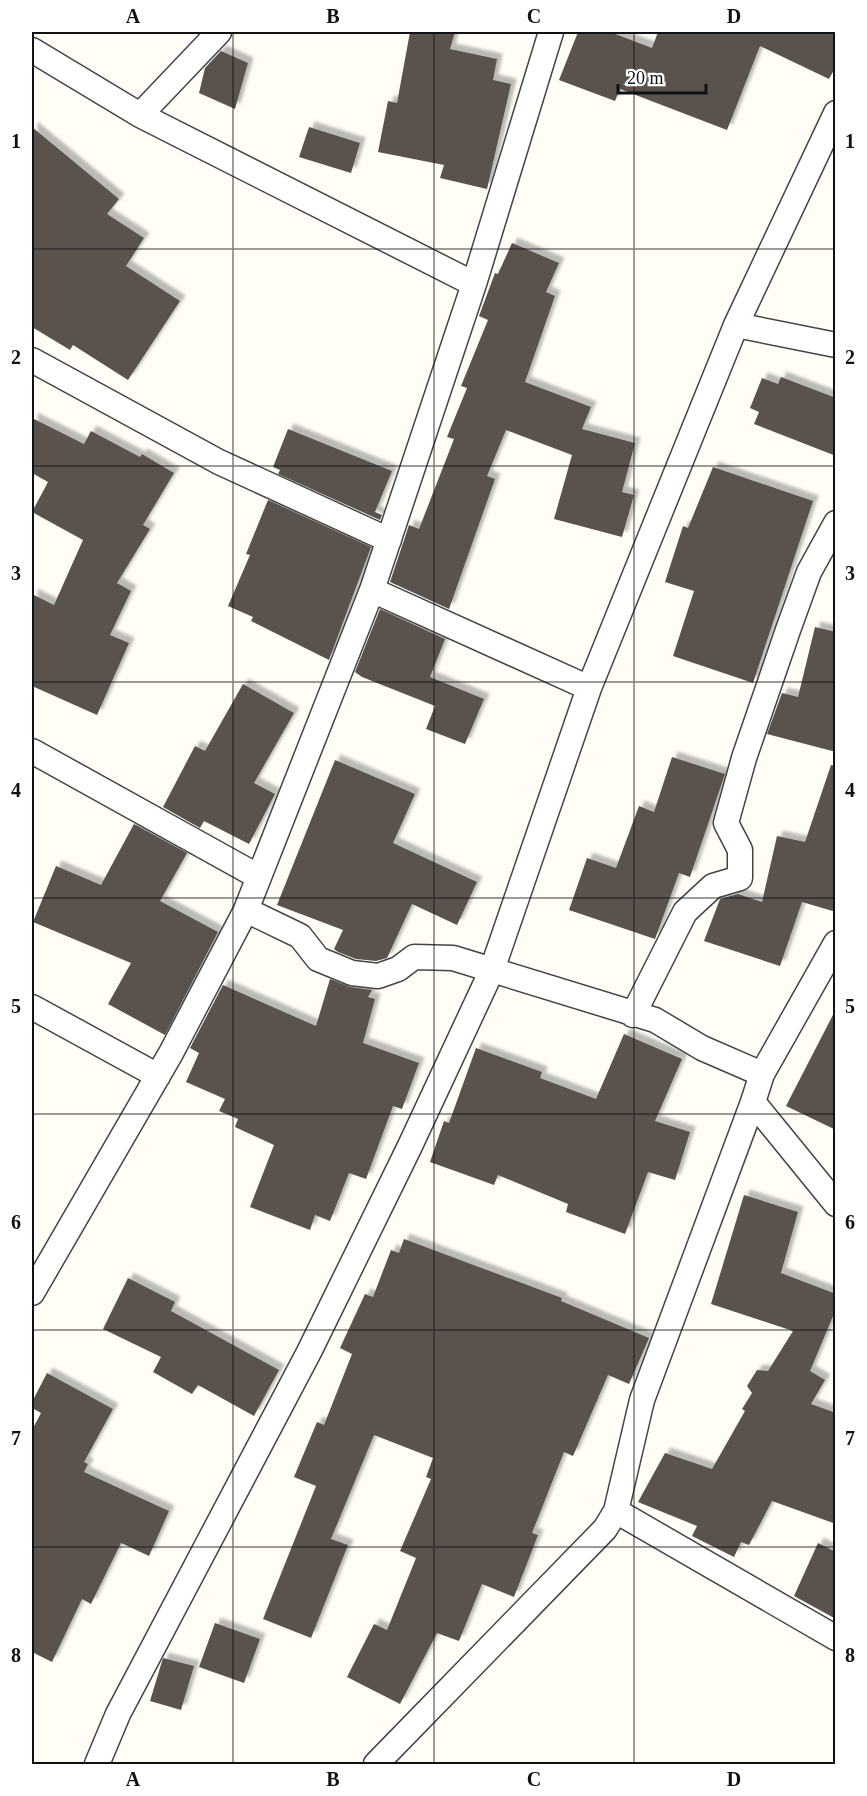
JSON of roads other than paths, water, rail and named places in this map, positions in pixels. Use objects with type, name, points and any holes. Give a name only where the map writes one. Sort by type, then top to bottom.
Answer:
[{"type":"street","points":[[140,116],[219,32]]},
{"type":"street","points":[[32,1293],[158,1076],[246,910],[372,590],[474,284],[551,32]]},
{"type":"street","points":[[32,50],[140,116],[474,284]]},
{"type":"street","points":[[97,1764],[118,1714],[309,1352],[409,1148],[492,970],[589,688],[736,325],[836,113]]},
{"type":"street","points":[[736,325],[836,345]]},
{"type":"street","points":[[32,360],[219,462],[389,540]]},
{"type":"street","points":[[633,1015],[685,912],[713,886],[740,878],[740,850],[726,823],[744,758],[809,572],[836,523]]},
{"type":"street","points":[[372,590],[589,688]]},
{"type":"street","points":[[32,751],[259,877]]},
{"type":"street","points":[[246,910],[300,936],[318,959],[352,974],[378,976],[398,969],[414,957],[453,958],[584,996],[633,1015],[655,1020],[702,1048],[762,1074]]},
{"type":"street","points":[[376,1764],[605,1529],[616,1511],[642,1400],[762,1074],[836,943]]},
{"type":"street","points":[[32,1007],[158,1076]]},
{"type":"street","points":[[753,1102],[836,1204]]},
{"type":"street","points":[[616,1511],[836,1638]]}]
